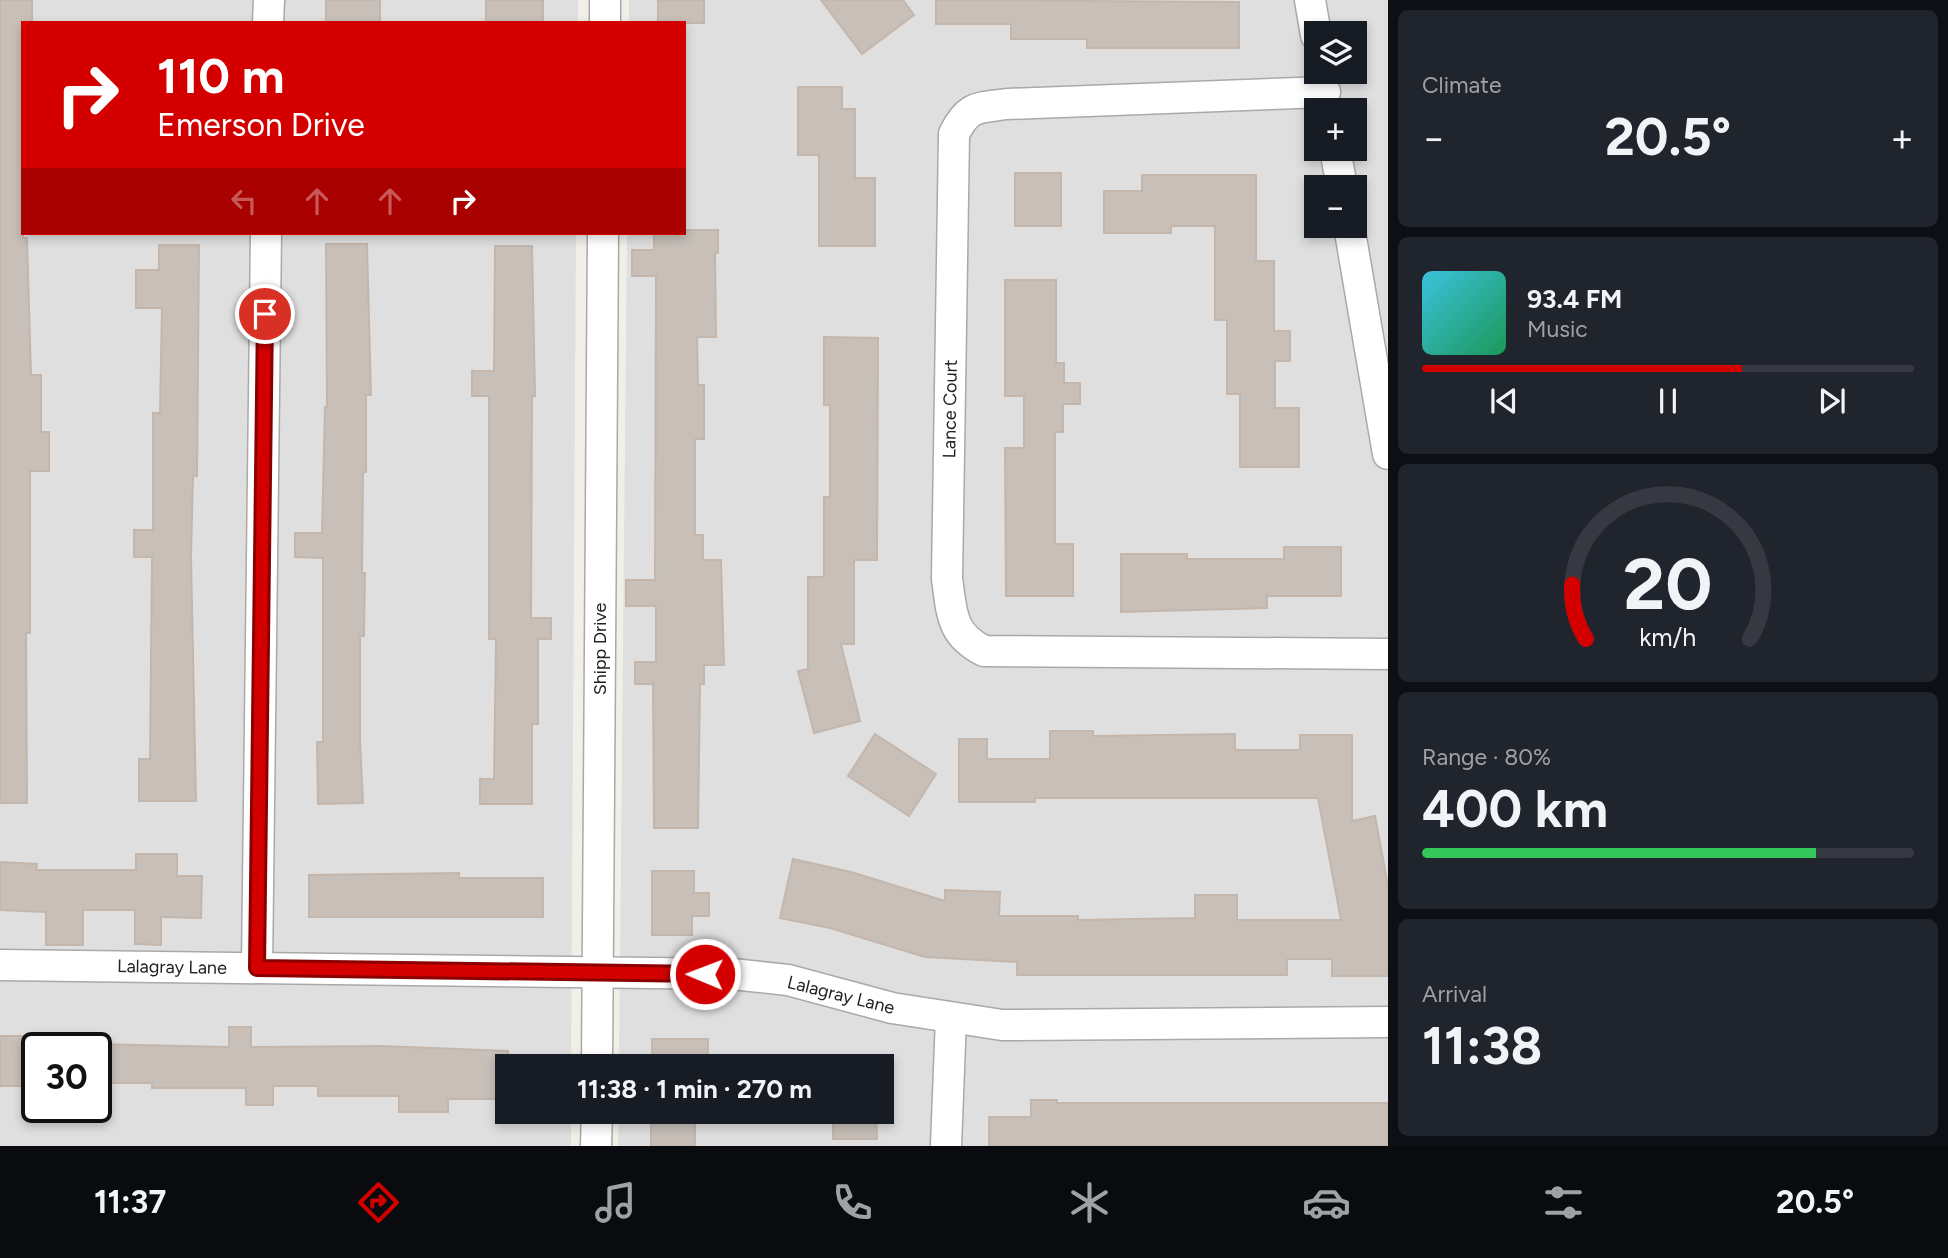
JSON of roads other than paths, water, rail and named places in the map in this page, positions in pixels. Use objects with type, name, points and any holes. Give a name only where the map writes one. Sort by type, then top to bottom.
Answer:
[{"type":"street","points":[[268,0],[268,21]]},
{"type":"street","points":[[605,0],[605,21]]},
{"type":"street","points":[[1310,0],[1314,21]]},
{"type":"street","name":"Lance Court","points":[[1325,91],[1007,104],[976,108],[963,115],[954,134],[947,579],[954,625],[968,643],[984,651],[1388,654]]},
{"type":"street","points":[[257,968],[266,235]]},
{"type":"street","name":"Shipp Drive","points":[[597,1054],[603,235]]},
{"type":"street","points":[[1351,238],[1388,454]]},
{"type":"street","name":"Lalagray Lane","points":[[0,965],[732,974],[788,980],[892,1008],[1002,1025],[1388,1022]]},
{"type":"street","points":[[946,1146],[951,1018]]},
{"type":"street","points":[[596,1146],[597,1124]]}]
